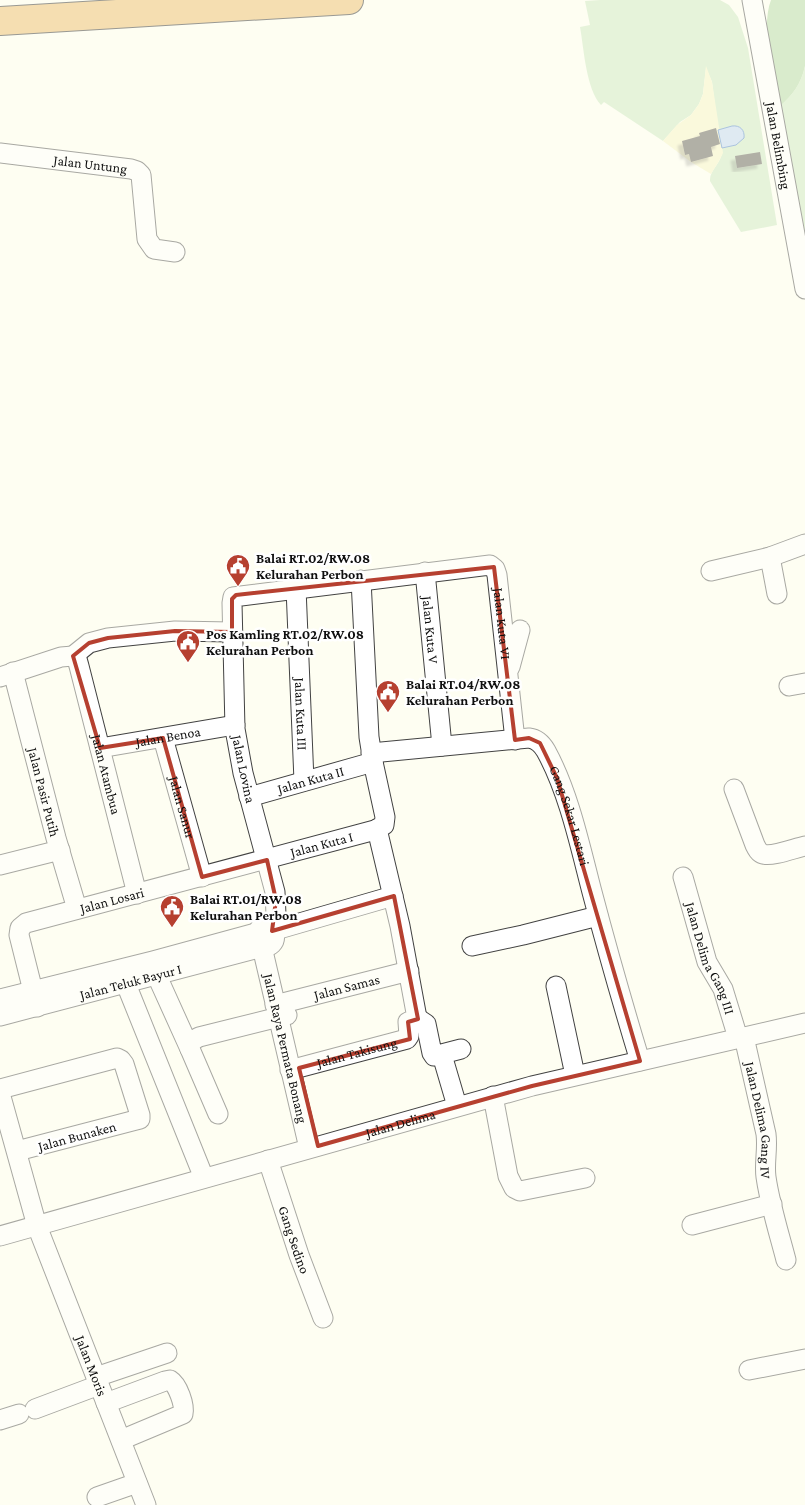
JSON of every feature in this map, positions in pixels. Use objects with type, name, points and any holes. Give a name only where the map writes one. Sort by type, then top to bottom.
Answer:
[{"type":"highway","points":[[0,21],[349,0]]},
{"type":"street","name":"Jalan Belimbing","points":[[752,0],[805,289]]},
{"type":"street","name":"Jalan Untung","points":[[0,154],[138,171],[141,175],[147,239],[154,249],[175,252]]},
{"type":"street","points":[[711,571],[770,557],[805,544]]},
{"type":"street","points":[[770,557],[777,594]]},
{"type":"street","name":"Jalan Kuta VI","points":[[425,572],[486,565],[494,567],[497,574],[515,740]]},
{"type":"street","points":[[296,588],[425,572]]},
{"type":"street","name":"Jalan Kuta V","points":[[425,572],[442,746]]},
{"type":"street","points":[[361,580],[366,709],[372,757],[386,820],[383,826],[377,829],[395,901],[417,1018],[426,1024],[432,1054],[436,1056],[442,1055],[461,1049]]},
{"type":"street","name":"Jalan Lovina","points":[[267,939],[276,915],[276,900],[236,740],[232,598],[236,595],[296,588]]},
{"type":"street","name":"Jalan Kuta III","points":[[296,588],[304,781]]},
{"type":"street","points":[[6,675],[61,657],[73,656],[89,643],[108,638],[175,630],[232,632]]},
{"type":"street","points":[[507,677],[520,630]]},
{"type":"street","name":"Jalan Atambua","points":[[73,656],[78,661],[138,894]]},
{"type":"street","name":"Jalan Pasir Putih","points":[[6,675],[77,910]]},
{"type":"street","name":"Jalan Benoa","points":[[100,748],[235,725]]},
{"type":"street","name":"Jalan Sanur","points":[[163,738],[202,877]]},
{"type":"street","name":"Gang Sekar Lestari","points":[[515,740],[529,738],[538,741],[549,759],[571,818],[640,1061]]},
{"type":"street","name":"Jalan Kuta II","points":[[249,797],[304,781],[372,757],[442,746],[515,740]]},
{"type":"street","points":[[734,788],[755,845],[761,854],[771,854],[805,846]]},
{"type":"street","name":"Jalan Kuta I","points":[[267,860],[377,829]]},
{"type":"street","points":[[0,865],[60,850]]},
{"type":"street","name":"Jalan Losari","points":[[35,998],[20,939],[20,928],[30,922],[267,860]]},
{"type":"street","name":"Jalan Delima Gang III","points":[[683,877],[707,962],[723,989],[741,1038]]},
{"type":"street","name":"Jalan Teluk Bayur I","points":[[0,999],[35,998],[100,982],[267,939],[395,901]]},
{"type":"street","points":[[472,946],[548,930],[598,916]]},
{"type":"street","name":"Jalan Raya Permata Bonang","points":[[267,939],[281,1010],[314,1147]]},
{"type":"street","points":[[155,968],[218,1114]]},
{"type":"street","name":"Jalan Teluk Bayur I","points":[[100,982],[126,984],[155,968]]},
{"type":"street","name":"Jalan Samas","points":[[190,1049],[190,1042],[195,1038],[409,971]]},
{"type":"street","points":[[126,984],[204,1178]]},
{"type":"street","points":[[556,986],[575,1075]]},
{"type":"street","name":"Jalan Teluk Bayur I","points":[[0,1016],[35,998]]},
{"type":"street","name":"Jalan Takisung","points":[[295,1069],[407,1039],[409,1036],[408,1022],[417,1018]]},
{"type":"street","name":"Jalan Delima","points":[[0,1236],[493,1096],[575,1075],[805,1023]]},
{"type":"street","name":"Jalan Delima Gang IV","points":[[741,1038],[766,1134],[765,1168],[786,1260]]},
{"type":"street","points":[[0,1091],[152,1049]]},
{"type":"street","points":[[442,1055],[456,1106]]},
{"type":"street","name":"Jalan Bunaken","points":[[17,1152],[140,1118],[124,1064],[118,1059]]},
{"type":"street","name":"Jalan Moris","points":[[0,1091],[37,1226],[146,1505]]},
{"type":"street","points":[[493,1096],[511,1186],[520,1191],[585,1178]]},
{"type":"street","name":"Gang Sedino","points":[[268,1160],[299,1255],[323,1318]]},
{"type":"street","points":[[692,1225],[772,1204]]},
{"type":"street","points":[[0,1420],[27,1412],[167,1353]]},
{"type":"street","points":[[749,1370],[805,1359]]},
{"type":"street","points":[[106,1403],[170,1380],[175,1384],[184,1407],[183,1414],[120,1440]]},
{"type":"street","points":[[97,1497],[137,1483]]},
{"type":"highlighted area","points":[[494,567],[515,740],[529,738],[540,743],[557,778],[640,1061],[532,1086],[318,1146],[299,1068],[410,1039],[408,1022],[418,1019],[394,896],[272,931],[276,900],[267,860],[202,877],[163,738],[100,748],[73,656],[89,643],[108,638],[175,631],[232,632],[232,599],[236,595]]},
{"type":"green space","points":[[720,0],[729,5],[738,17],[748,48],[777,225],[741,232],[710,181],[710,177],[721,157],[722,148],[736,145],[732,126],[718,130],[712,82],[706,68],[703,94],[699,104],[691,115],[680,122],[663,141],[604,102],[601,105],[596,98],[589,79],[580,27],[590,25],[585,1]]},
{"type":"green space","points":[[771,0],[805,0],[805,66],[796,89],[779,107],[767,39],[768,12]]},
{"type":"green space","points":[[805,66],[805,260],[779,107],[796,89]]},
{"type":"sand","points":[[706,66],[712,82],[723,153],[711,174],[663,141],[677,125],[691,115],[699,104],[703,94]]},
{"type":"water","points":[[737,126],[741,129],[744,133],[744,138],[736,145],[722,148],[718,130]]},
{"type":"building","points":[[716,128],[720,144],[711,147],[713,156],[691,162],[689,154],[685,155],[682,141],[700,136],[699,133]]},
{"type":"building","points":[[760,152],[762,164],[737,168],[735,156]]},
{"type":"place","name":"Balai RT.02/RW.08 Kelurahan Perbon","points":[[238,587]]},
{"type":"place","name":"Pos Kamling RT.02/RW.08 Kelurahan Perbon","points":[[188,663]]},
{"type":"place","name":"Balai RT.04/RW.08 Kelurahan Perbon","points":[[388,713]]},
{"type":"place","name":"Balai RT.01/RW.08 Kelurahan Perbon","points":[[172,928]]}]
